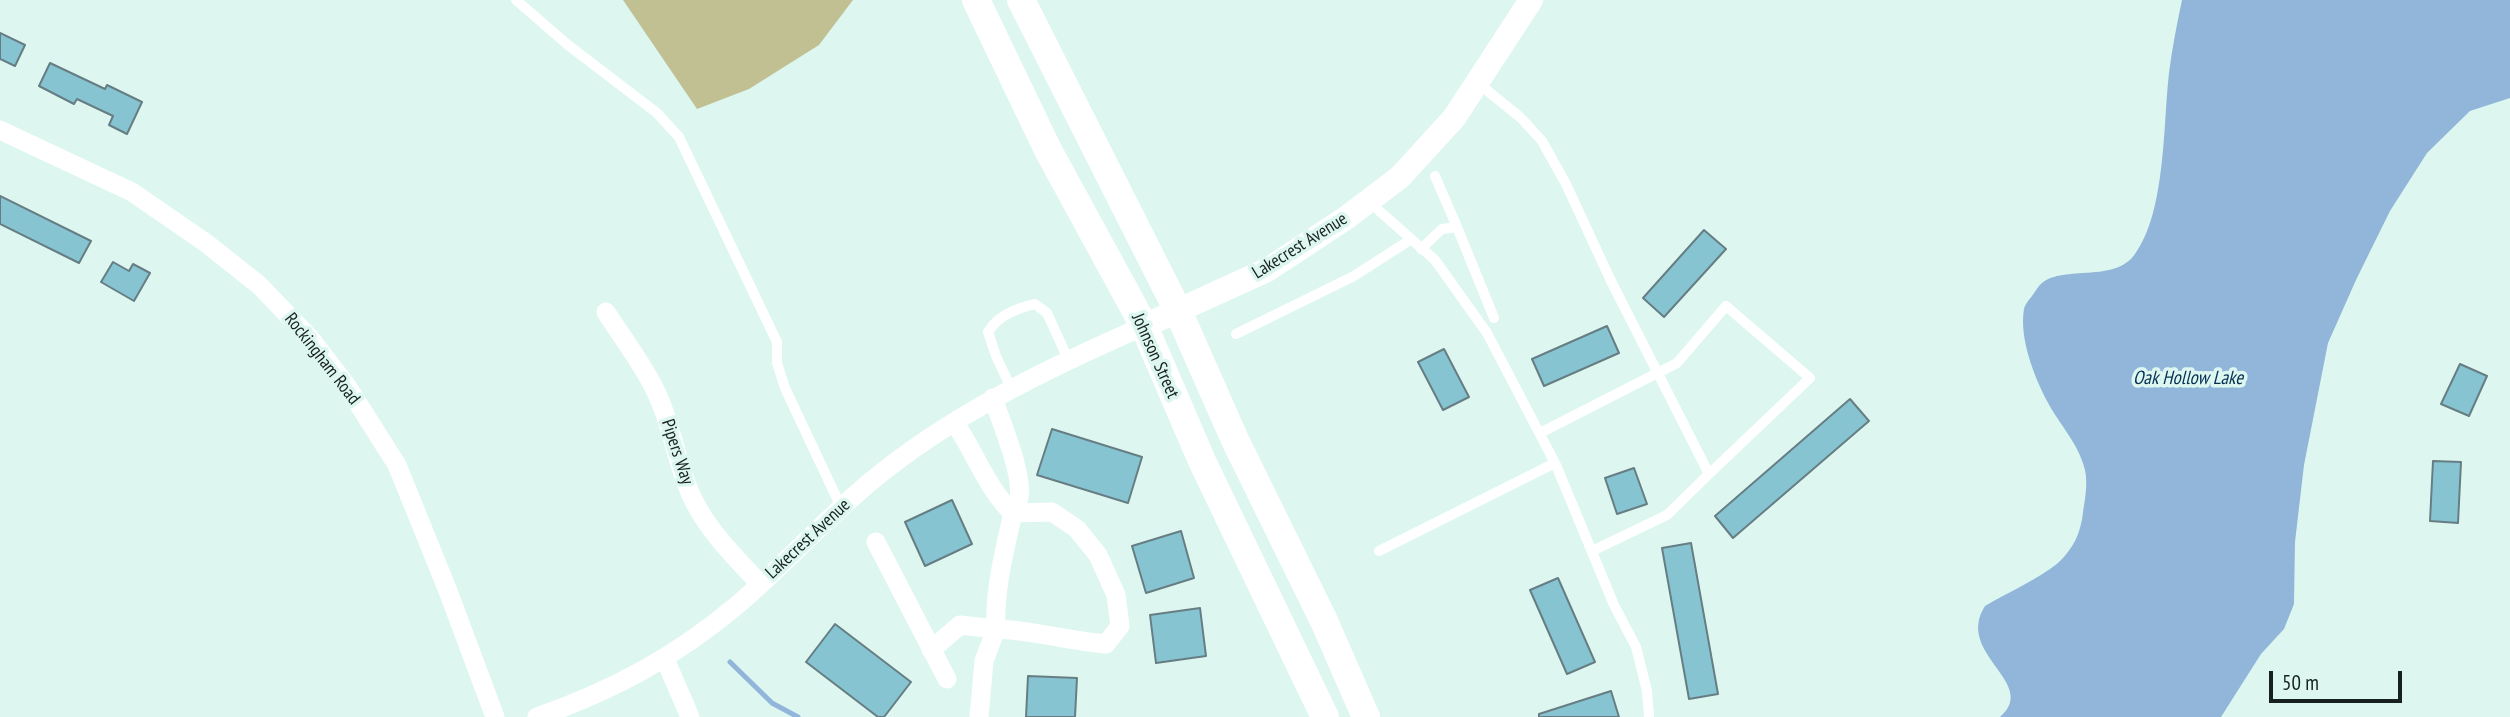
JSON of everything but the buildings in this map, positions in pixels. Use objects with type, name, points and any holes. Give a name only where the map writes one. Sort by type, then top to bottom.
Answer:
[{"type":"main road","name":"Johnson Street","points":[[976,0],[1048,150],[1144,326],[1202,461],[1325,717]]},
{"type":"main road","points":[[1021,0],[1178,311],[1235,440],[1324,621],[1366,717]]},
{"type":"street","name":"Lakecrest Avenue","points":[[537,717],[583,701],[665,659],[736,606],[841,507],[885,470],[954,422],[1011,388],[1068,359],[1267,270],[1346,218],[1400,177],[1454,118],[1531,0]]},
{"type":"street","name":"Rockingham Road","points":[[0,130],[132,192],[206,243],[259,285],[310,338],[347,386],[397,465],[495,717]]},
{"type":"street","name":"Pipers Way","points":[[606,312],[657,393],[687,488],[698,508],[714,533],[760,584]]},
{"type":"street","points":[[979,717],[984,661],[996,629],[995,611],[1013,513],[1019,498],[1010,446],[993,398]]},
{"type":"street","points":[[931,650],[960,625],[1024,630],[1074,642],[1106,644],[1120,626],[1116,595],[1098,555],[1077,529],[1052,512],[1013,513],[1001,502],[970,444],[954,422]]},
{"type":"street","points":[[876,542],[947,679]]},
{"type":"street","points":[[665,659],[691,717]]},
{"type":"lane","points":[[516,0],[568,45],[657,113],[679,138],[777,342],[777,363],[785,388],[841,507]]},
{"type":"lane","points":[[1477,82],[1521,118],[1542,141],[1566,184],[1611,281],[1709,474]]},
{"type":"lane","points":[[1435,176],[1494,318]]},
{"type":"lane","points":[[1367,201],[1435,260],[1487,333],[1555,463],[1614,605],[1636,648],[1647,691],[1649,717]]},
{"type":"lane","points":[[1421,249],[1441,229],[1457,227]]},
{"type":"lane","points":[[1236,334],[1354,276],[1410,240]]},
{"type":"lane","points":[[1011,388],[988,332],[995,321],[1021,307],[1035,304],[1046,313],[1068,359]]},
{"type":"lane","points":[[1540,433],[1677,363],[1726,306],[1810,378],[1667,515],[1592,551]]},
{"type":"lane","points":[[1379,551],[1555,463]]},
{"type":"green space","points":[[623,0],[853,0],[819,45],[749,89],[697,109]]},
{"type":"water","name":"Oak Hollow Lake","points":[[2182,0],[2510,0],[2510,98],[2470,111],[2427,153],[2390,211],[2356,280],[2328,343],[2304,465],[2295,542],[2294,604],[2284,629],[2261,654],[2221,717],[2000,717],[2010,704],[2010,692],[1980,639],[1978,623],[1985,606],[2041,575],[2068,552],[2080,527],[2086,486],[2085,470],[2078,451],[2047,401],[2033,369],[2024,332],[2024,309],[2039,286],[2051,278],[2103,271],[2126,263],[2135,254],[2145,236],[2158,192],[2169,73]]},
{"type":"waterway","points":[[730,662],[772,703],[798,717]]}]
